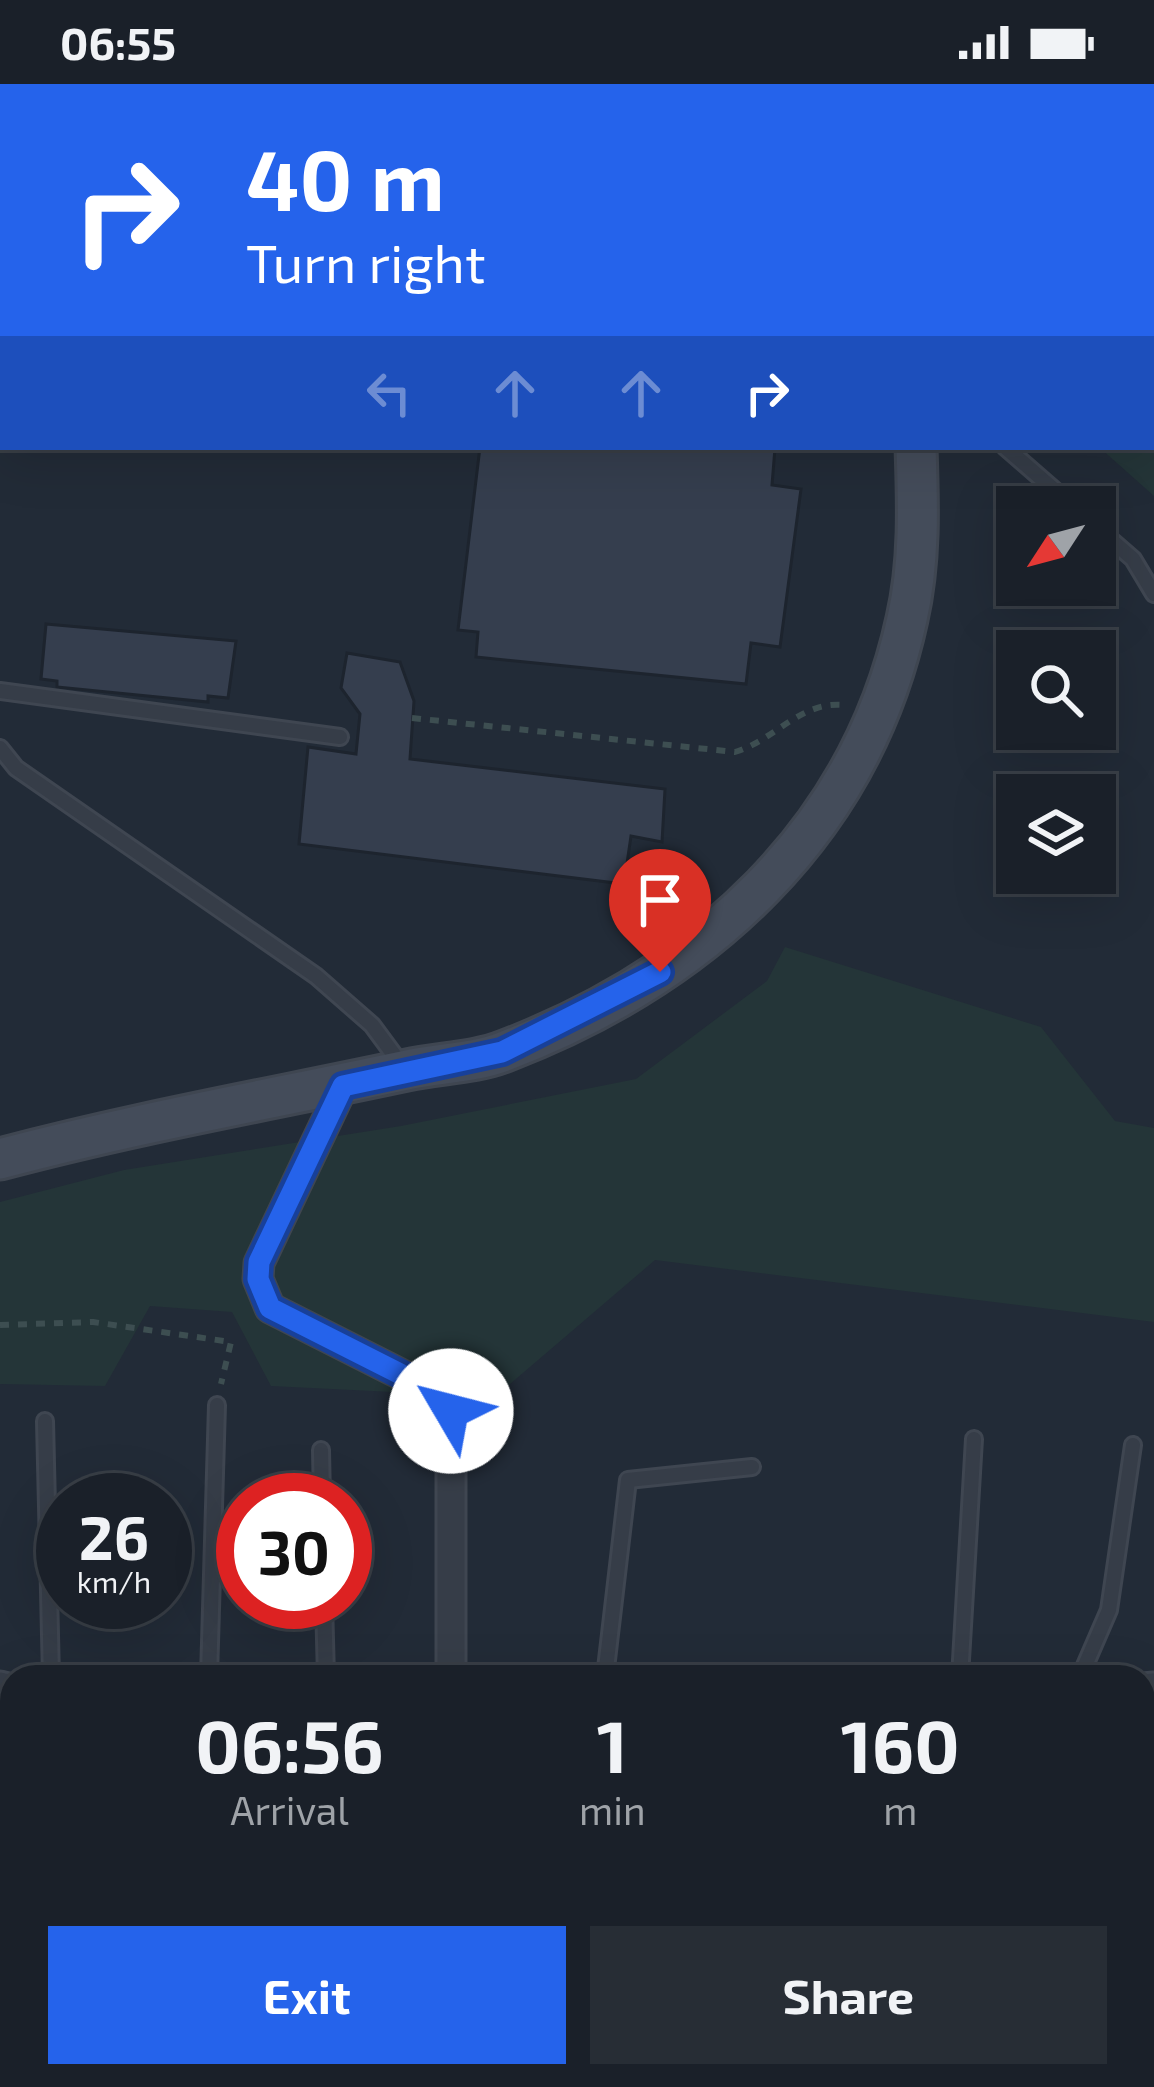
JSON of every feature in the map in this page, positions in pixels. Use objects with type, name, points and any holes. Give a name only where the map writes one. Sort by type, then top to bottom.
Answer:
[{"type":"street","points":[[0,1159],[153,1118],[343,1086],[502,1052],[628,992],[693,952],[803,847],[840,789],[875,713],[908,618],[919,529],[916,450]]},
{"type":"street","points":[[343,1086],[259,1262],[258,1279],[270,1308],[432,1390],[451,1411],[451,1665]]},
{"type":"lane","points":[[1008,450],[1050,486]]},
{"type":"lane","points":[[1116,544],[1133,559],[1154,594]]},
{"type":"lane","points":[[0,691],[340,737]]},
{"type":"lane","points":[[0,748],[16,768],[316,976],[372,1025],[405,1070]]},
{"type":"lane","points":[[209,1665],[217,1405]]},
{"type":"lane","points":[[45,1421],[51,1665]]},
{"type":"lane","points":[[961,1665],[974,1439]]},
{"type":"lane","points":[[1085,1665],[1109,1610],[1133,1445]]},
{"type":"lane","points":[[321,1450],[321,1473]]},
{"type":"lane","points":[[606,1665],[628,1480],[752,1467]]},
{"type":"lane","points":[[325,1629],[326,1665]]},
{"type":"path","points":[[412,718],[735,752],[757,745],[806,709],[828,704],[875,713]]},
{"type":"path","points":[[0,1325],[92,1322],[231,1342],[217,1405]]},
{"type":"shaded area","points":[[1102,450],[1154,450],[1154,496]]},
{"type":"shaded area","points":[[785,947],[1041,1027],[1115,1121],[1154,1128],[1154,1322],[655,1260],[495,1397],[271,1386],[232,1312],[150,1306],[105,1386],[0,1384],[0,1202],[124,1170],[401,1126],[636,1079],[767,981]]},
{"type":"building","points":[[480,450],[775,450],[772,485],[801,489],[780,647],[751,643],[746,684],[476,657],[478,632],[458,630]]},
{"type":"building","points":[[46,624],[236,641],[228,698],[208,696],[208,702],[57,687],[57,681],[41,679]]},
{"type":"building","points":[[347,653],[400,662],[414,701],[410,759],[665,789],[662,842],[631,836],[624,884],[299,844],[308,747],[356,754],[360,714],[341,688]]},
{"type":"route","points":[[451,1411],[432,1390],[270,1308],[258,1279],[259,1262],[326,1121],[343,1086],[502,1052],[660,972]]}]
